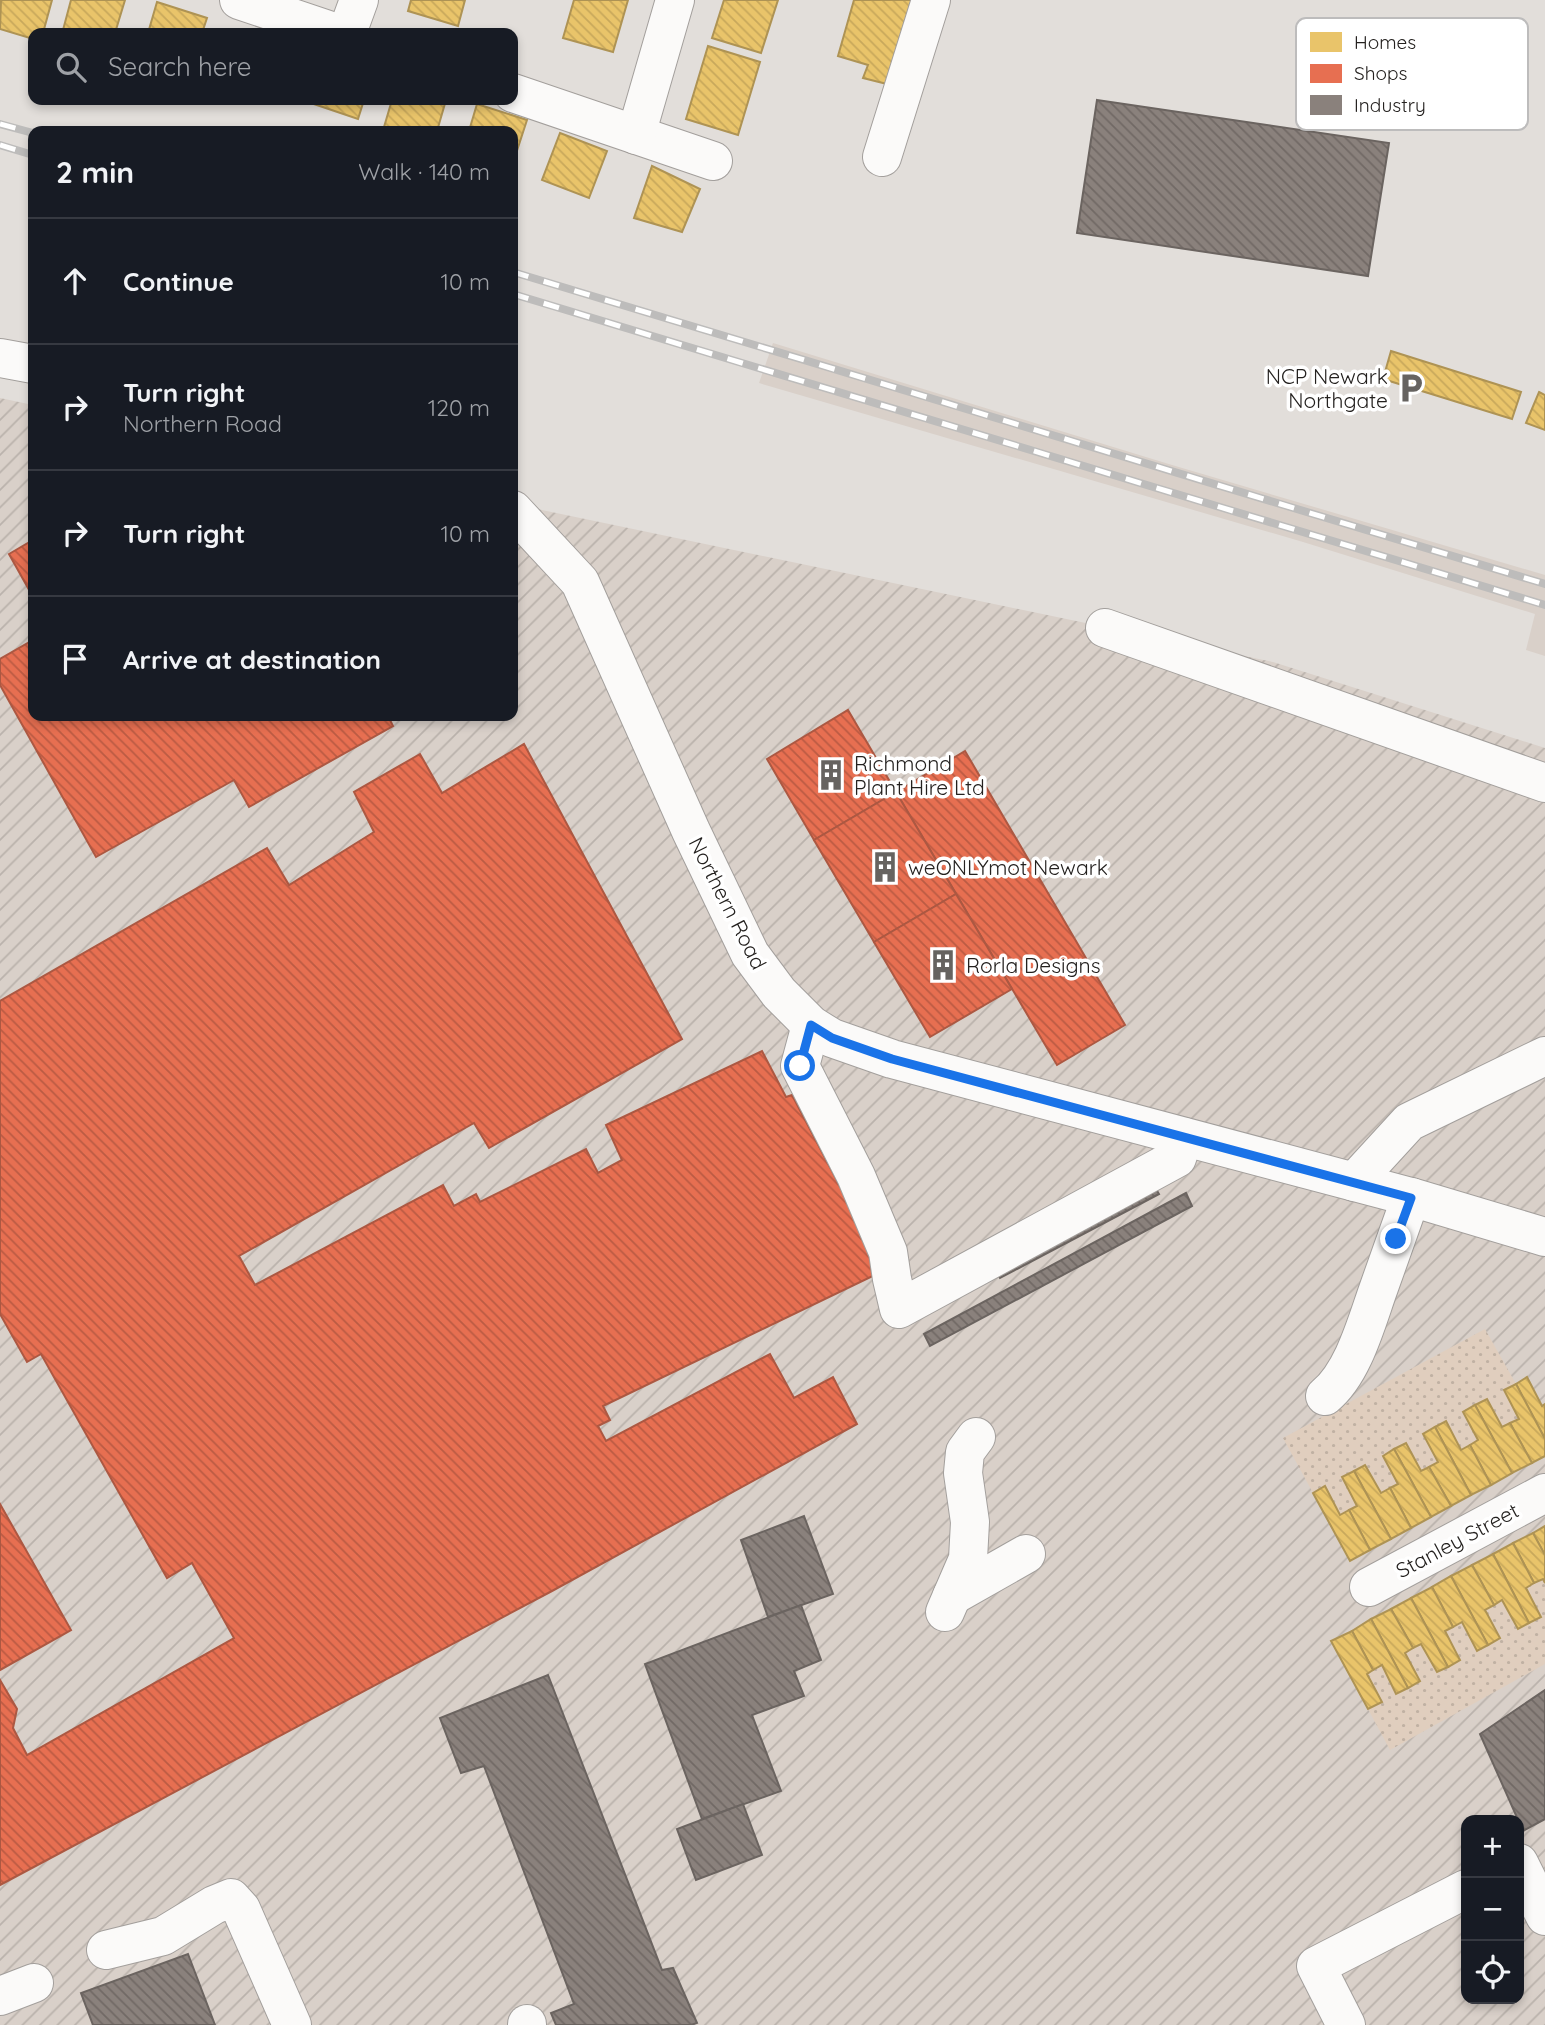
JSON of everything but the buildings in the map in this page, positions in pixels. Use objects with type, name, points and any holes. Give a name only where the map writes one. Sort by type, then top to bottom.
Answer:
[{"type":"street","points":[[239,0],[322,28]]},
{"type":"street","points":[[349,28],[359,0]]},
{"type":"street","points":[[636,135],[675,0]]},
{"type":"street","points":[[882,157],[931,0]]},
{"type":"street","points":[[518,95],[713,161]]},
{"type":"street","points":[[0,358],[28,363]]},
{"type":"street","name":"Northern Road","points":[[518,515],[580,582],[691,831],[750,954],[779,993],[811,1025],[832,1038],[892,1059],[1354,1182],[1545,1237]]},
{"type":"street","points":[[1105,628],[1545,783]]},
{"type":"street","points":[[811,1025],[800,1066],[856,1176],[888,1252],[899,1309],[1177,1158],[1184,1137]]},
{"type":"street","points":[[1354,1182],[1409,1122],[1545,1056]]},
{"type":"street","points":[[1325,1396],[1335,1388],[1344,1374],[1369,1315],[1411,1198]]},
{"type":"street","points":[[976,1437],[965,1452],[963,1473],[970,1522],[968,1559],[948,1604],[1026,1554]]},
{"type":"street","name":"Stanley Street","points":[[1369,1587],[1545,1493]]},
{"type":"street","points":[[1524,1873],[1545,1916]]},
{"type":"street","points":[[1346,2025],[1316,1966],[1461,1892]]},
{"type":"street","points":[[106,1950],[163,1936],[214,1905],[231,1898],[241,1909],[292,2025]]},
{"type":"shaded area","points":[[773,343],[1545,575],[1545,656],[1526,650],[1535,614],[1303,542],[759,383]]},
{"type":"shaded area","points":[[0,398],[28,404],[28,721],[518,721],[518,505],[1273,662],[1545,748],[1545,2025],[0,2025]]},
{"type":"shaded area","points":[[1485,1329],[1516,1384],[1504,1390],[1519,1419],[1461,1450],[1446,1421],[1423,1433],[1438,1462],[1421,1471],[1406,1443],[1383,1456],[1398,1484],[1381,1493],[1365,1465],[1343,1477],[1357,1506],[1340,1515],[1325,1487],[1313,1493],[1283,1438]]},
{"type":"shaded area","points":[[1543,1579],[1545,1664],[1390,1750],[1368,1709],[1382,1701],[1367,1674],[1382,1665],[1397,1694],[1420,1681],[1405,1653],[1421,1644],[1437,1672],[1460,1660],[1445,1631],[1462,1622],[1477,1650],[1500,1638],[1485,1610],[1502,1600],[1518,1628],[1541,1616],[1526,1588]]},
{"type":"railway","points":[[0,124],[28,132]]},
{"type":"railway","points":[[0,145],[28,153]]},
{"type":"railway","points":[[518,274],[1545,584]]},
{"type":"railway","points":[[518,296],[1545,605]]},
{"type":"place","name":"NCP Newark Northgate","points":[[1411,388]]},
{"type":"place","name":"Richmond Plant Hire Ltd","points":[[831,775]]},
{"type":"place","name":"weONLYmot Newark","points":[[885,867]]},
{"type":"place","name":"Rorla Designs","points":[[943,965]]},
{"type":"route","points":[[800,1066],[811,1025],[832,1038],[892,1059],[1411,1198],[1396,1239]]}]
